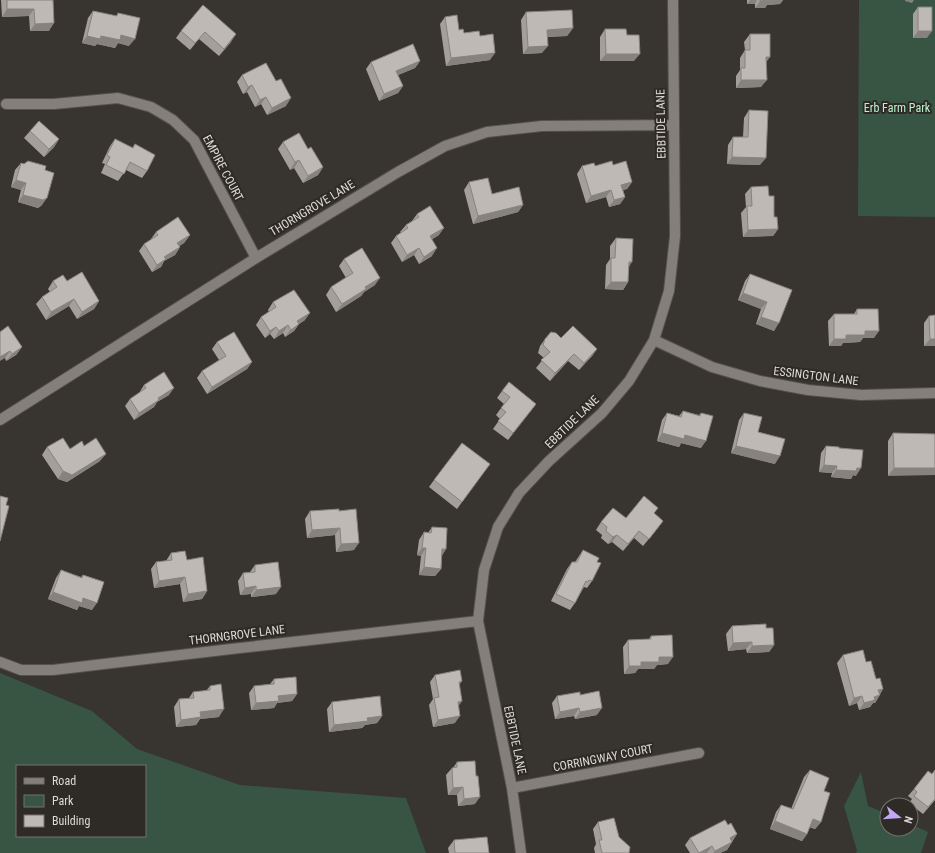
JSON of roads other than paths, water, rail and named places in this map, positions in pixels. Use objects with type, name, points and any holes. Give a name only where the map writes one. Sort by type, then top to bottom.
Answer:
[{"type":"street","name":"EBBTIDE LANE","points":[[521,853],[512,788],[478,621],[484,570],[498,527],[519,493],[549,461],[602,413],[629,381],[654,340],[669,291],[675,236],[673,0]]},
{"type":"street","name":"EMPIRE COURT","points":[[6,104],[54,104],[118,98],[151,107],[173,120],[194,140],[256,258]]},
{"type":"street","name":"THORNGROVE LANE","points":[[0,420],[256,258],[404,168],[445,146],[487,132],[542,126],[673,125]]},
{"type":"street","name":"ESSINGTON LANE","points":[[654,340],[712,367],[760,381],[808,390],[861,395],[935,394]]},
{"type":"street","name":"THORNGROVE LANE","points":[[0,662],[20,670],[53,670],[478,621]]},
{"type":"street","name":"CORRINGWAY COURT","points":[[512,788],[699,753]]},
{"type":"park label","name":"Erb Farm Park","points":[[897,108]]}]
